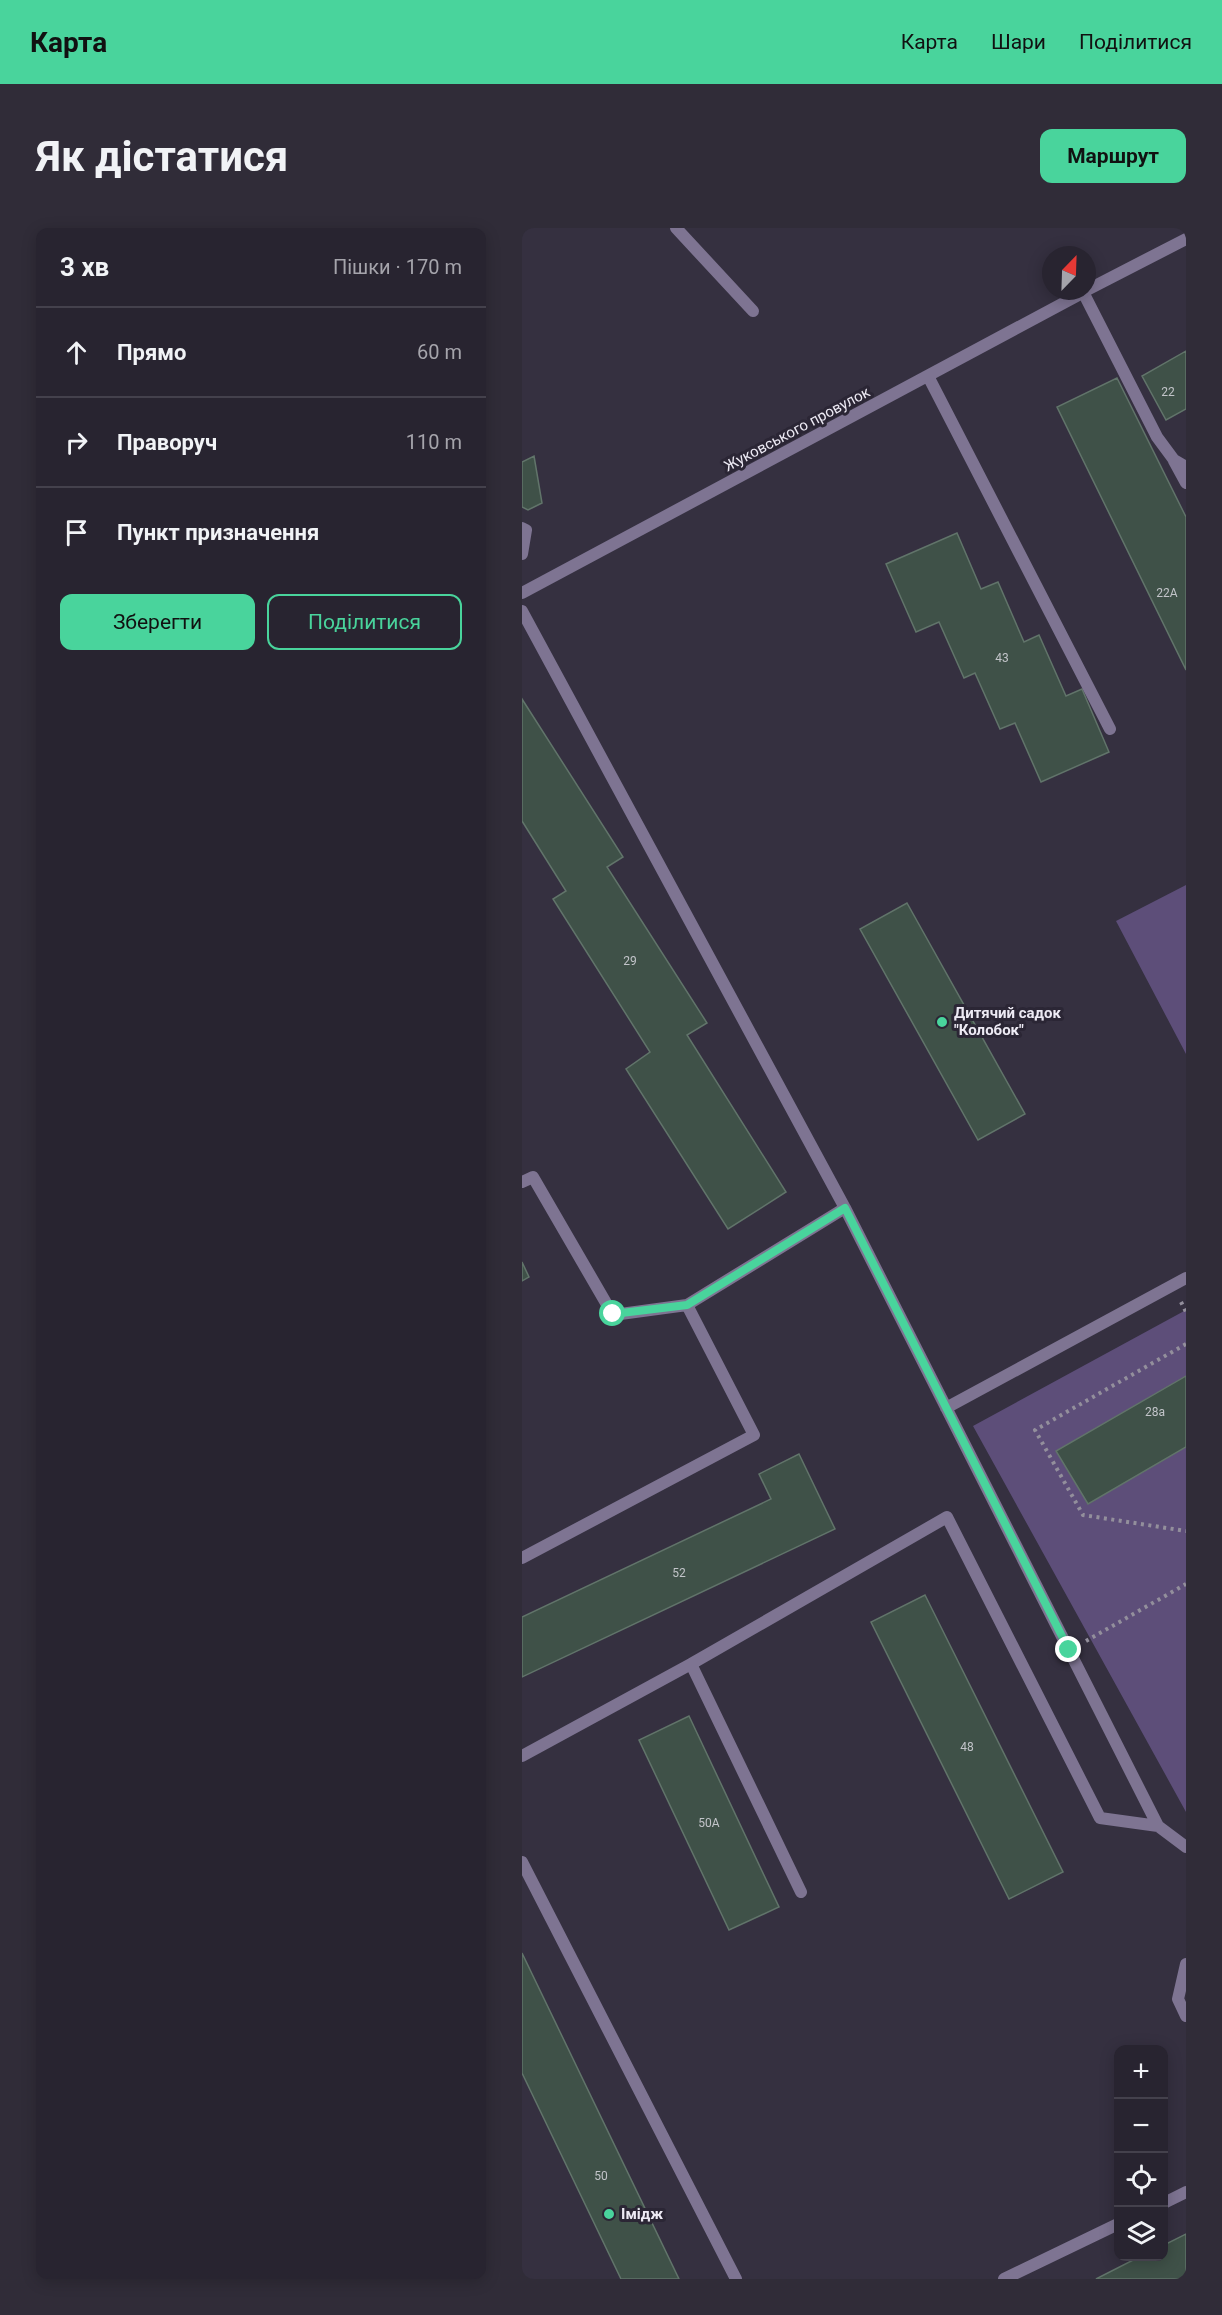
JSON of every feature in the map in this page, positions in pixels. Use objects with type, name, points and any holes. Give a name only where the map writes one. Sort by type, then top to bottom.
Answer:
[{"type":"street","points":[[676,228],[753,310]]},
{"type":"street","name":"Жуковського провулок","points":[[1096,285],[1186,239]]},
{"type":"street","name":"Жуковського провулок","points":[[522,593],[1068,300]]},
{"type":"street","points":[[1089,300],[1157,437],[1186,483]]},
{"type":"street","points":[[928,376],[1110,729]]},
{"type":"street","points":[[1173,460],[1186,467]]},
{"type":"street","points":[[522,528],[526,530],[522,554]]},
{"type":"street","points":[[522,611],[845,1208],[1158,1826],[1186,1847]]},
{"type":"street","points":[[522,1182],[533,1177],[613,1314],[687,1305],[845,1208]]},
{"type":"street","points":[[946,1408],[1186,1278]]},
{"type":"street","points":[[522,1558],[754,1435],[687,1305]]},
{"type":"street","points":[[522,1756],[691,1664],[947,1517],[1100,1818],[1158,1826]]},
{"type":"street","points":[[691,1664],[801,1892]]},
{"type":"street","points":[[522,1862],[736,2279]]},
{"type":"street","points":[[1186,1964],[1178,1999],[1186,2016]]},
{"type":"street","points":[[1168,2201],[1186,2192]]},
{"type":"street","points":[[1004,2279],[1114,2226]]},
{"type":"path","points":[[1186,1344],[1035,1430],[1083,1515],[1186,1531]]},
{"type":"path","points":[[1069,1650],[1186,1584]]},
{"type":"shaded area","points":[[1186,885],[1186,1054],[1116,921]]},
{"type":"shaded area","points":[[1186,1310],[1186,1812],[973,1426]]},
{"type":"building","points":[[1186,351],[1186,409],[1166,420],[1142,376]]},
{"type":"building","points":[[1117,378],[1186,517],[1186,670],[1057,407]]},
{"type":"building","points":[[534,456],[542,503],[528,510],[522,507],[522,462]]},
{"type":"building","points":[[957,533],[981,589],[998,582],[1024,642],[1039,635],[1066,696],[1082,689],[1109,752],[1041,782],[1015,723],[1000,729],[975,673],[964,678],[939,622],[916,632],[886,564]]},
{"type":"building","points":[[522,699],[623,857],[607,867],[707,1023],[687,1035],[786,1192],[728,1229],[626,1069],[650,1052],[553,899],[566,891],[522,821]]},
{"type":"building","name":"Дитячий садок \"Колобок\"","points":[[907,903],[1025,1114],[978,1140],[860,929]]},
{"type":"building","points":[[522,1262],[529,1277],[522,1281]]},
{"type":"building","points":[[1186,1376],[1186,1447],[1088,1504],[1056,1451]]},
{"type":"building","points":[[799,1454],[835,1529],[522,1677],[522,1617],[771,1499],[759,1474]]},
{"type":"building","points":[[925,1595],[1063,1872],[1009,1899],[871,1622]]},
{"type":"building","points":[[689,1716],[779,1907],[729,1930],[639,1740]]},
{"type":"building","points":[[522,1953],[679,2279],[621,2279],[522,2073]]},
{"type":"building","points":[[1186,2234],[1186,2279],[1096,2279],[1131,2261],[1168,2261],[1168,2243]]},
{"type":"place","name":"Дитячий садок \"Колобок\"","points":[[942,1022]]},
{"type":"place","name":"Імідж","points":[[609,2214]]},
{"type":"route","points":[[613,1314],[687,1305],[845,1208],[1069,1650]]}]
